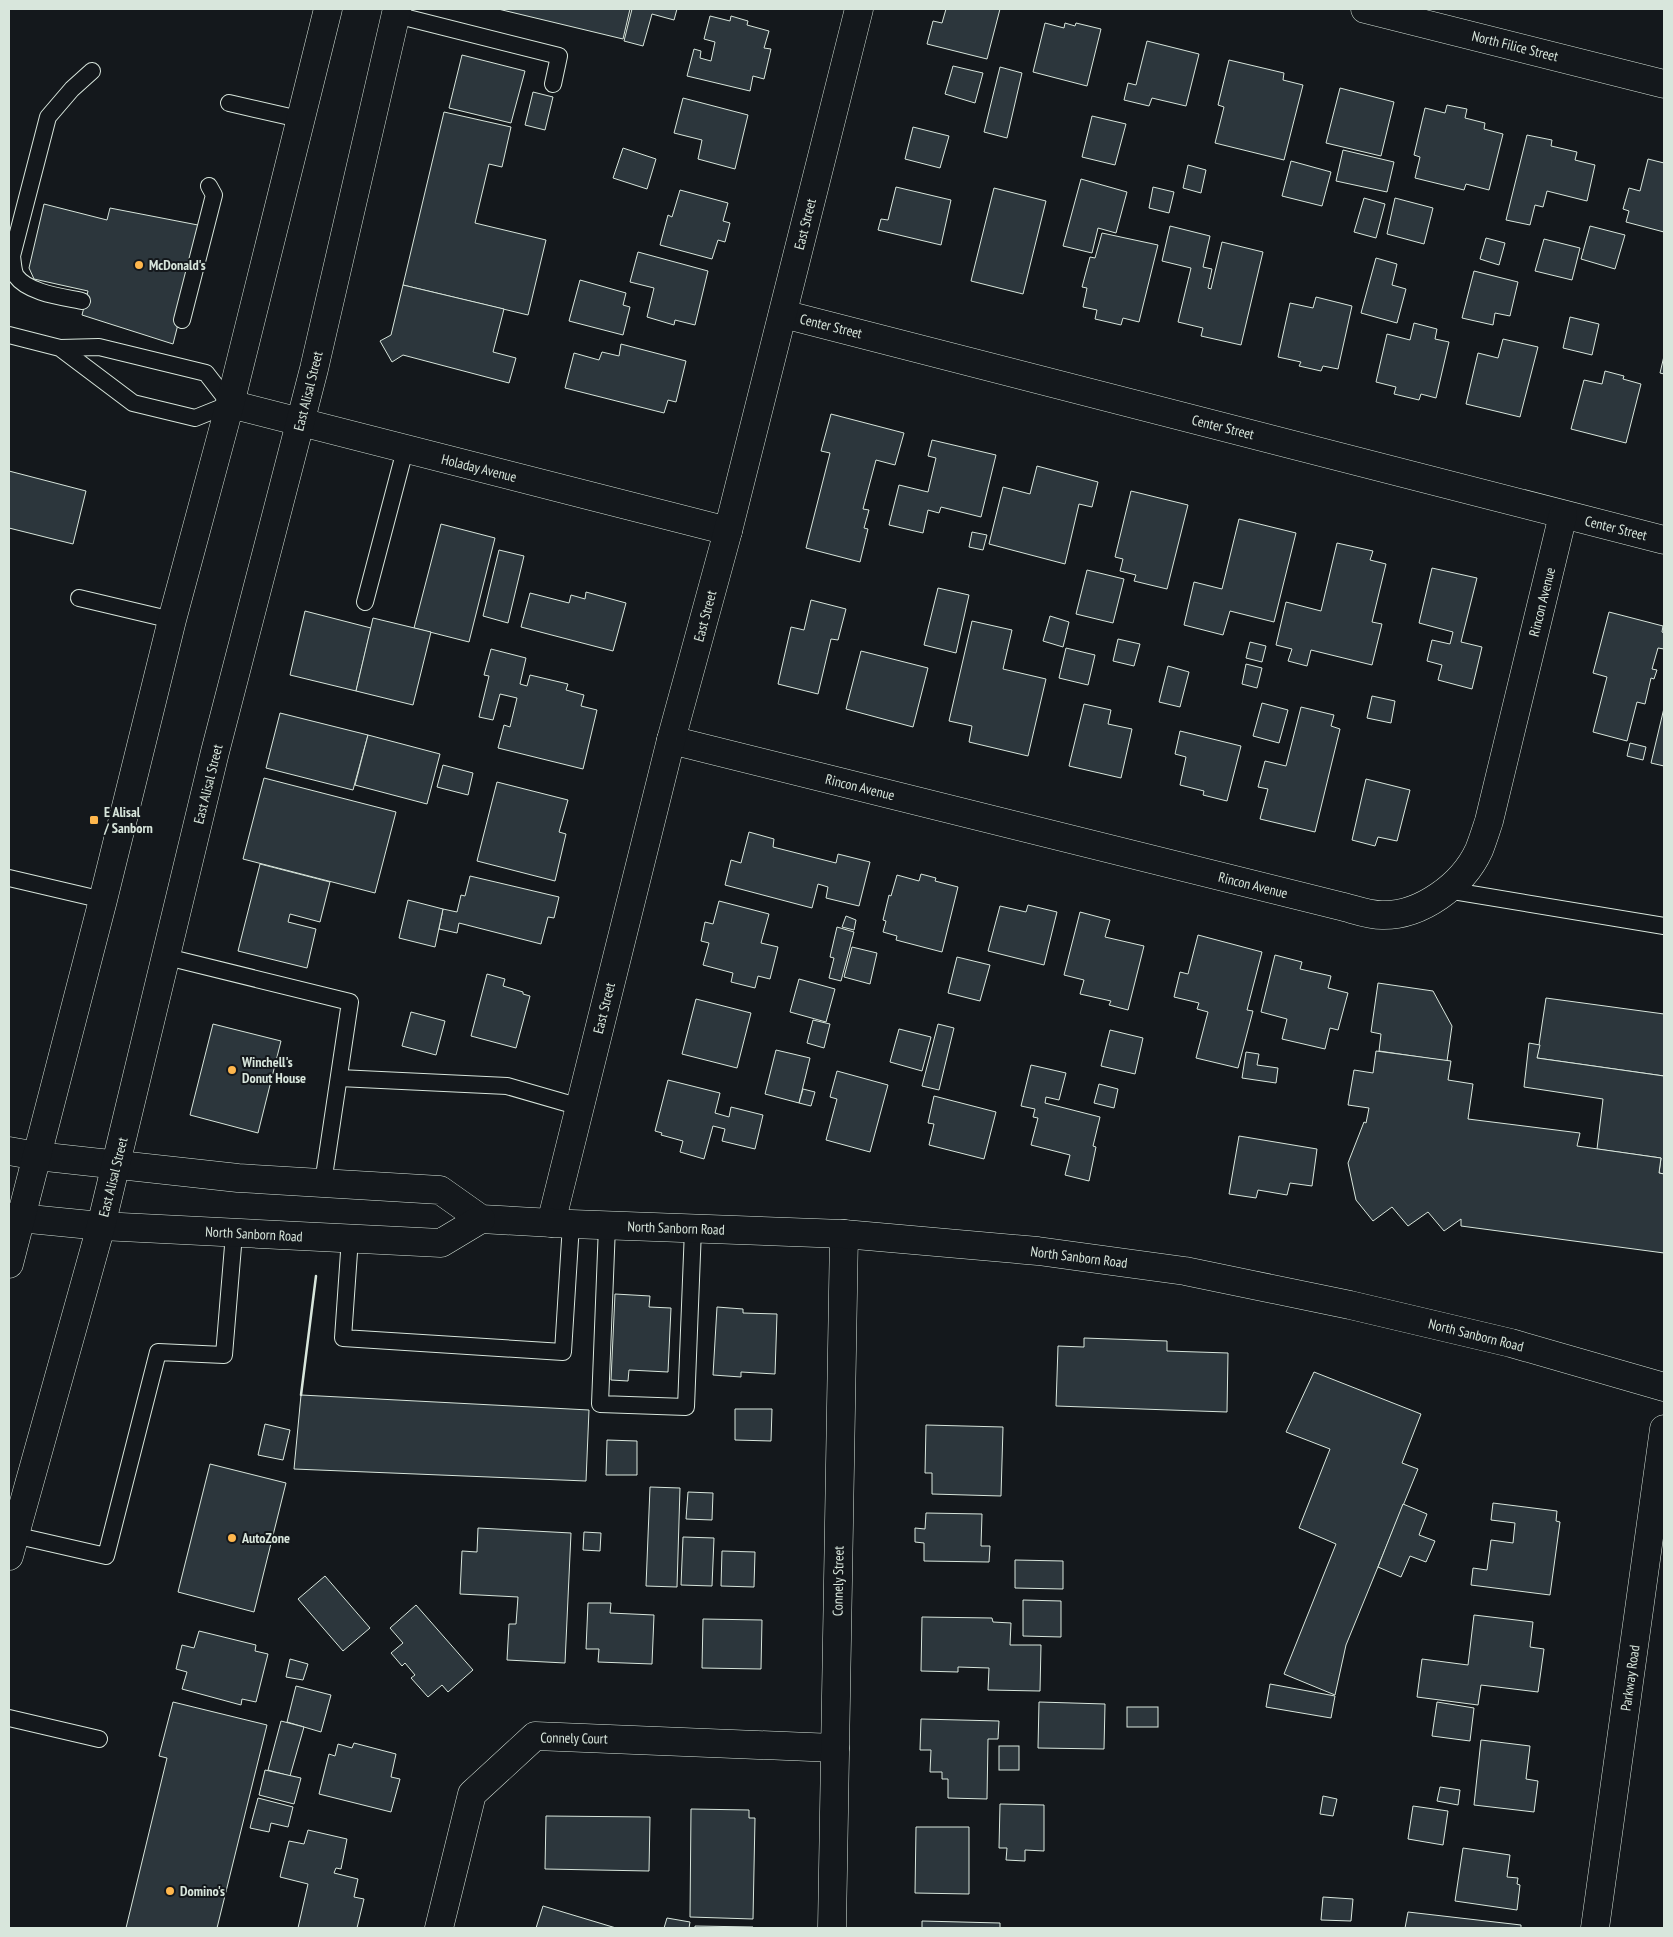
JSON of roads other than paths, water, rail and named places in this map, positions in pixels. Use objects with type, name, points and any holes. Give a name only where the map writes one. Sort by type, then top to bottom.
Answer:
[{"type":"street","points":[[9,1264],[15,1218],[38,1156],[172,620],[230,404],[299,119],[328,9]]},
{"type":"street","name":"East Street","points":[[561,1224],[580,1107],[671,740],[728,532],[859,9]]},
{"type":"street","name":"North Filice Street","points":[[1365,9],[1664,84]]},
{"type":"street","name":"East Alisal Street","points":[[11,1545],[101,1226],[216,752],[300,422],[396,12]]},
{"type":"street","name":"Center Street","points":[[783,314],[1664,540]]},
{"type":"street","name":"Holaday Avenue","points":[[230,404],[728,532]]},
{"type":"street","name":"Rincon Avenue","points":[[671,740],[1381,915],[1404,912],[1427,903],[1447,890],[1466,871],[1479,850],[1489,821],[1563,515]]},
{"type":"street","points":[[9,1151],[38,1156],[238,1178],[440,1190],[481,1219]]},
{"type":"street","name":"North Sanborn Road","points":[[15,1218],[101,1226],[234,1234],[440,1243],[481,1219],[607,1226],[844,1234],[1038,1252],[1185,1271],[1350,1305],[1511,1343],[1664,1387]]},
{"type":"street","name":"Connely Street","points":[[832,1928],[844,1234]]},
{"type":"street","name":"Parkway Road","points":[[1595,1928],[1664,1429]]},
{"type":"street","name":"Connely Court","points":[[439,1928],[472,1794],[535,1736],[835,1748]]},
{"type":"lane","points":[[396,12],[560,56],[553,84]]},
{"type":"lane","points":[[82,301],[46,294],[30,287],[16,275],[12,256],[48,117],[72,89],[92,70]]},
{"type":"lane","points":[[228,103],[299,119]]},
{"type":"lane","points":[[182,320],[214,195],[209,186]]},
{"type":"lane","points":[[9,335],[60,348],[99,347],[206,372],[230,404],[195,418],[133,403],[60,348]]},
{"type":"lane","points":[[365,602],[405,450]]},
{"type":"lane","points":[[79,598],[172,620]]},
{"type":"lane","points":[[9,878],[102,900]]},
{"type":"lane","points":[[1447,890],[1664,926]]},
{"type":"lane","points":[[167,957],[350,1002],[323,1183]]},
{"type":"lane","points":[[339,1078],[506,1086],[580,1107]]},
{"type":"lane","points":[[350,1238],[344,1338],[563,1352],[561,1224]]},
{"type":"lane","points":[[607,1226],[600,1404],[686,1408],[693,1229]]},
{"type":"lane","points":[[11,1545],[106,1556],[158,1352],[224,1355],[234,1234]]},
{"type":"lane","points":[[9,1718],[99,1739]]},
{"type":"place","name":"McDonald's","points":[[139,265]]},
{"type":"place","name":"E Alisal / Sanborn","points":[[94,820]]},
{"type":"place","name":"Winchell's Donut House","points":[[232,1070]]},
{"type":"place","name":"AutoZone","points":[[232,1538]]},
{"type":"place","name":"Domino's","points":[[170,1891]]}]
